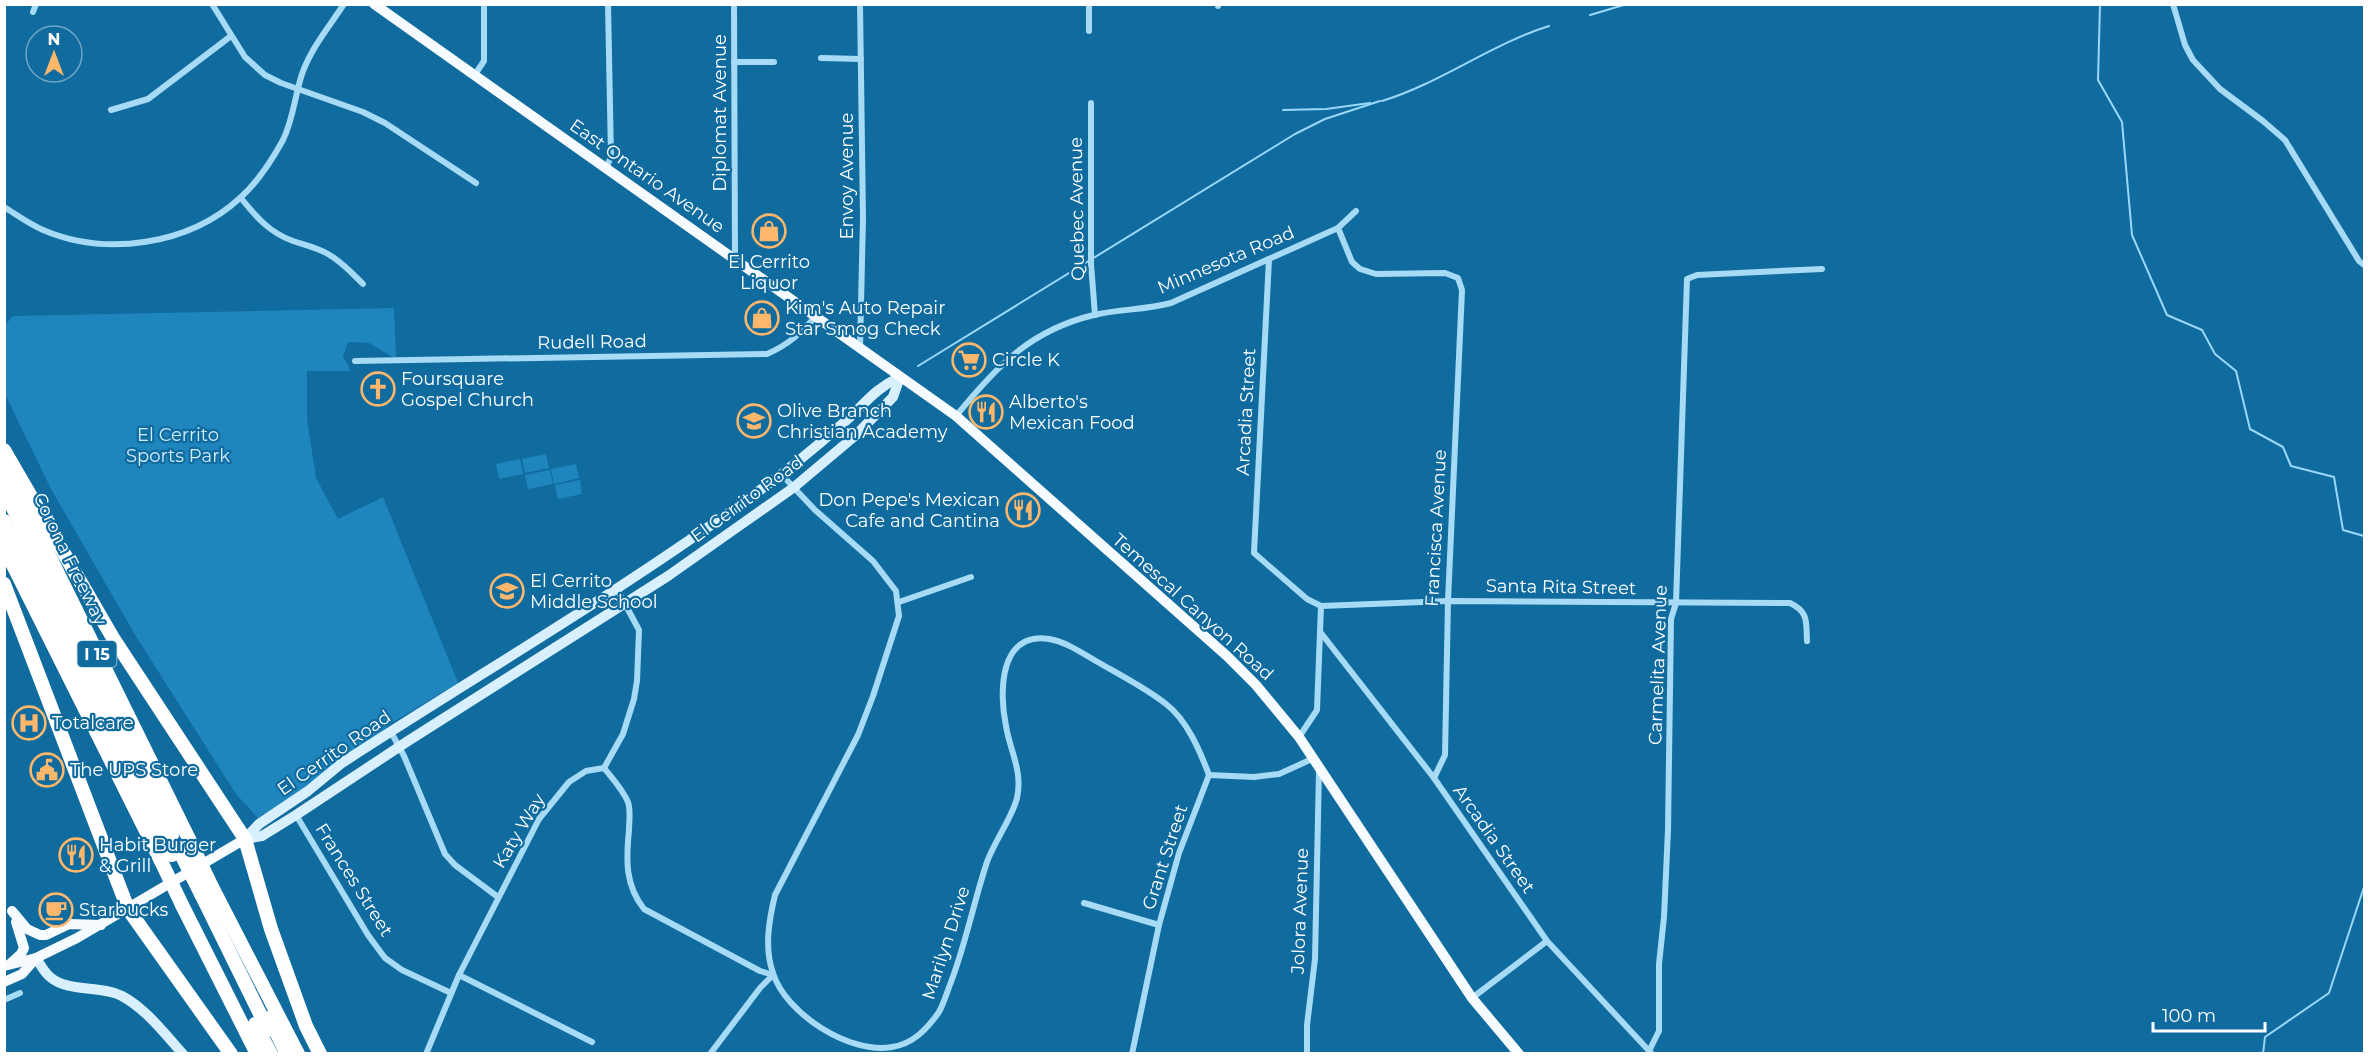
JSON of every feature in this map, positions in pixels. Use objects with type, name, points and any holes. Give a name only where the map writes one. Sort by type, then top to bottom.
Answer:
[{"type":"highway","points":[[4,450],[113,638],[244,839],[275,939],[306,1026],[320,1053]]},
{"type":"highway","name":"Corona Freeway","points":[[4,465],[177,851],[199,895],[298,1053]]},
{"type":"highway","points":[[4,490],[142,769],[177,851]]},
{"type":"highway","points":[[4,521],[177,851]]},
{"type":"highway","name":"Corona Freeway","points":[[4,547],[101,740],[177,851],[199,895],[257,1053]]},
{"type":"highway","points":[[35,583],[69,658],[101,740]]},
{"type":"highway","points":[[4,584],[128,909],[231,1053]]},
{"type":"highway","points":[[199,895],[235,985],[271,1053]]},
{"type":"highway","points":[[199,895],[280,1053]]},
{"type":"highway","points":[[199,895],[287,1053]]},
{"type":"main road","name":"East Ontario Avenue","points":[[374,4],[900,377]]},
{"type":"main road","name":"Temescal Canyon Road","points":[[900,377],[956,416],[1227,656],[1256,685],[1299,737],[1472,998],[1519,1053]]},
{"type":"main road","name":"El Cerrito Road","points":[[36,958],[101,925],[244,839],[259,825],[308,792],[342,763],[617,589],[782,475],[844,423],[881,385],[900,377]]},
{"type":"main road","name":"El Cerrito Road","points":[[244,839],[262,836],[297,815],[400,746],[668,576],[793,488],[856,435],[890,400],[900,377]]},
{"type":"main road","points":[[7,964],[21,954],[24,948],[12,911],[27,930],[40,935],[46,935],[69,924],[101,925]]},
{"type":"main road","points":[[7,964],[36,958]]},
{"type":"main road","points":[[4,982],[22,974],[36,958]]},
{"type":"main road","points":[[36,958],[51,978],[59,982],[106,991],[139,1007],[183,1053]]},
{"type":"street","points":[[33,12],[36,4]]},
{"type":"street","points":[[212,4],[245,57],[265,75],[281,83],[363,112],[385,123],[476,183]]},
{"type":"street","points":[[4,207],[43,230],[70,239],[97,244],[154,241],[205,222],[241,198],[270,161],[284,136],[297,88],[309,56],[344,4]]},
{"type":"street","points":[[474,76],[484,61],[484,4]]},
{"type":"street","points":[[606,168],[611,157],[608,4]]},
{"type":"street","name":"Diplomat Avenue","points":[[734,4],[735,258]]},
{"type":"street","name":"Envoy Avenue","points":[[860,4],[863,218],[860,348]]},
{"type":"street","points":[[1089,4],[1089,31]]},
{"type":"street","points":[[2173,4],[2193,60],[2220,89],[2264,121],[2285,140],[2362,263]]},
{"type":"street","points":[[111,110],[148,99],[231,36]]},
{"type":"street","points":[[821,58],[861,59]]},
{"type":"street","points":[[735,62],[774,62]]},
{"type":"street","name":"Quebec Avenue","points":[[1091,102],[1091,264],[1095,315]]},
{"type":"street","points":[[241,198],[255,216],[270,229],[290,240],[326,252],[340,261],[363,284]]},
{"type":"street","name":"Minnesota Road","points":[[956,416],[1004,362],[1039,335],[1067,323],[1095,315],[1148,309],[1170,303],[1338,228],[1356,211]]},
{"type":"street","name":"Francisca Avenue","points":[[1338,228],[1352,261],[1360,269],[1376,274],[1445,273],[1458,278],[1462,290],[1448,601],[1445,755],[1434,778]]},
{"type":"street","name":"Arcadia Street","points":[[1269,259],[1254,553],[1307,599],[1320,606]]},
{"type":"street","name":"Carmelita Avenue","points":[[1650,1052],[1659,1031],[1659,964],[1664,917],[1668,830],[1671,619],[1676,603],[1687,279],[1696,275],[1822,269]]},
{"type":"street","name":"Rudell Road","points":[[356,361],[767,354],[784,347],[798,336],[816,316]]},
{"type":"street","points":[[782,475],[815,510],[873,561],[896,591],[898,602],[971,577]]},
{"type":"street","points":[[617,589],[639,630],[634,699],[623,734],[604,768],[628,802],[630,816],[627,851],[629,883],[644,909],[760,971],[773,975],[760,988],[710,1053]]},
{"type":"street","name":"Santa Rita Street","points":[[1320,606],[1448,601],[1790,603],[1801,608],[1806,618],[1807,641]]},
{"type":"street","name":"Marilyn Drive","points":[[898,602],[899,616],[858,735],[775,895],[769,920],[769,947],[773,975],[784,994],[803,1016],[826,1031],[869,1047],[891,1048],[911,1041],[927,1029],[941,1009],[955,971],[988,860],[1017,799],[1018,765],[1006,726],[1003,699],[1005,669],[1009,654],[1019,646],[1034,639],[1049,639],[1064,644],[1136,684],[1168,705],[1189,732],[1209,775]]},
{"type":"street","points":[[1299,737],[1317,710],[1320,606]]},
{"type":"street","name":"Arcadia Street","points":[[1320,633],[1434,778],[1547,941],[1650,1052]]},
{"type":"street","points":[[391,732],[400,746],[445,854],[454,865],[498,897]]},
{"type":"street","points":[[1209,775],[1254,777],[1279,774],[1312,759]]},
{"type":"street","name":"Katy Way","points":[[426,1053],[459,975],[539,819],[569,782],[586,771],[604,768]]},
{"type":"street","name":"Jolora Avenue","points":[[1307,1053],[1307,1025],[1315,959],[1319,770]]},
{"type":"street","name":"Grant Street","points":[[1132,1053],[1160,925],[1179,853],[1209,775]]},
{"type":"street","name":"Frances Street","points":[[297,815],[368,936],[386,958],[402,970],[451,993]]},
{"type":"street","points":[[1084,903],[1160,925]]},
{"type":"street","points":[[1472,998],[1547,941]]},
{"type":"street","points":[[459,975],[592,1042]]},
{"type":"street","points":[[4,1000],[20,993]]},
{"type":"green space","name":"El Cerrito Sports Park","points":[[394,308],[396,359],[369,343],[348,342],[343,356],[351,371],[307,371],[307,419],[316,478],[338,519],[383,497],[458,683],[390,724],[347,765],[258,818],[236,794],[137,638],[51,489],[5,394],[5,325],[13,316]]},
{"type":"green space","points":[[546,454],[549,468],[525,473],[522,459]]},
{"type":"green space","points":[[520,459],[523,474],[499,479],[496,464]]},
{"type":"green space","points":[[576,464],[579,478],[554,484],[551,469]]},
{"type":"green space","points":[[550,470],[553,484],[528,489],[525,475]]},
{"type":"green space","points":[[580,480],[582,494],[558,499],[555,485]]},
{"type":"waterway","points":[[1590,15],[1627,4]]},
{"type":"waterway","points":[[2100,4],[2098,80],[2122,122],[2132,235],[2167,315],[2202,330],[2215,354],[2236,371],[2250,429],[2283,447],[2291,466],[2334,477],[2343,530],[2364,536]]},
{"type":"waterway","points":[[1382,101],[1425,84],[1507,43],[1549,26]]},
{"type":"waterway","points":[[918,366],[1295,134],[1325,119],[1380,101]]},
{"type":"waterway","points":[[1283,110],[1326,109],[1370,103]]},
{"type":"waterway","points":[[2263,1054],[2265,1037],[2329,993],[2364,887]]},
{"type":"place","name":"El Cerrito Liquor","points":[[769,231]]},
{"type":"place","name":"Kim's Auto Repair Star Smog Check","points":[[762,318]]},
{"type":"place","name":"Circle K","points":[[969,360]]},
{"type":"place","name":"Foursquare Gospel Church","points":[[378,389]]},
{"type":"place","name":"Alberto's Mexican Food","points":[[986,412]]},
{"type":"place","name":"Olive Branch Christian Academy","points":[[754,421]]},
{"type":"place","name":"Don Pepe's Mexican Cafe and Cantina","points":[[1023,510]]},
{"type":"place","name":"El Cerrito Middle School","points":[[507,591]]},
{"type":"place","name":"Totalcare","points":[[29,723]]},
{"type":"place","name":"The UPS Store","points":[[47,770]]},
{"type":"place","name":"Habit Burger & Grill","points":[[76,855]]},
{"type":"place","name":"Starbucks","points":[[56,910]]}]
